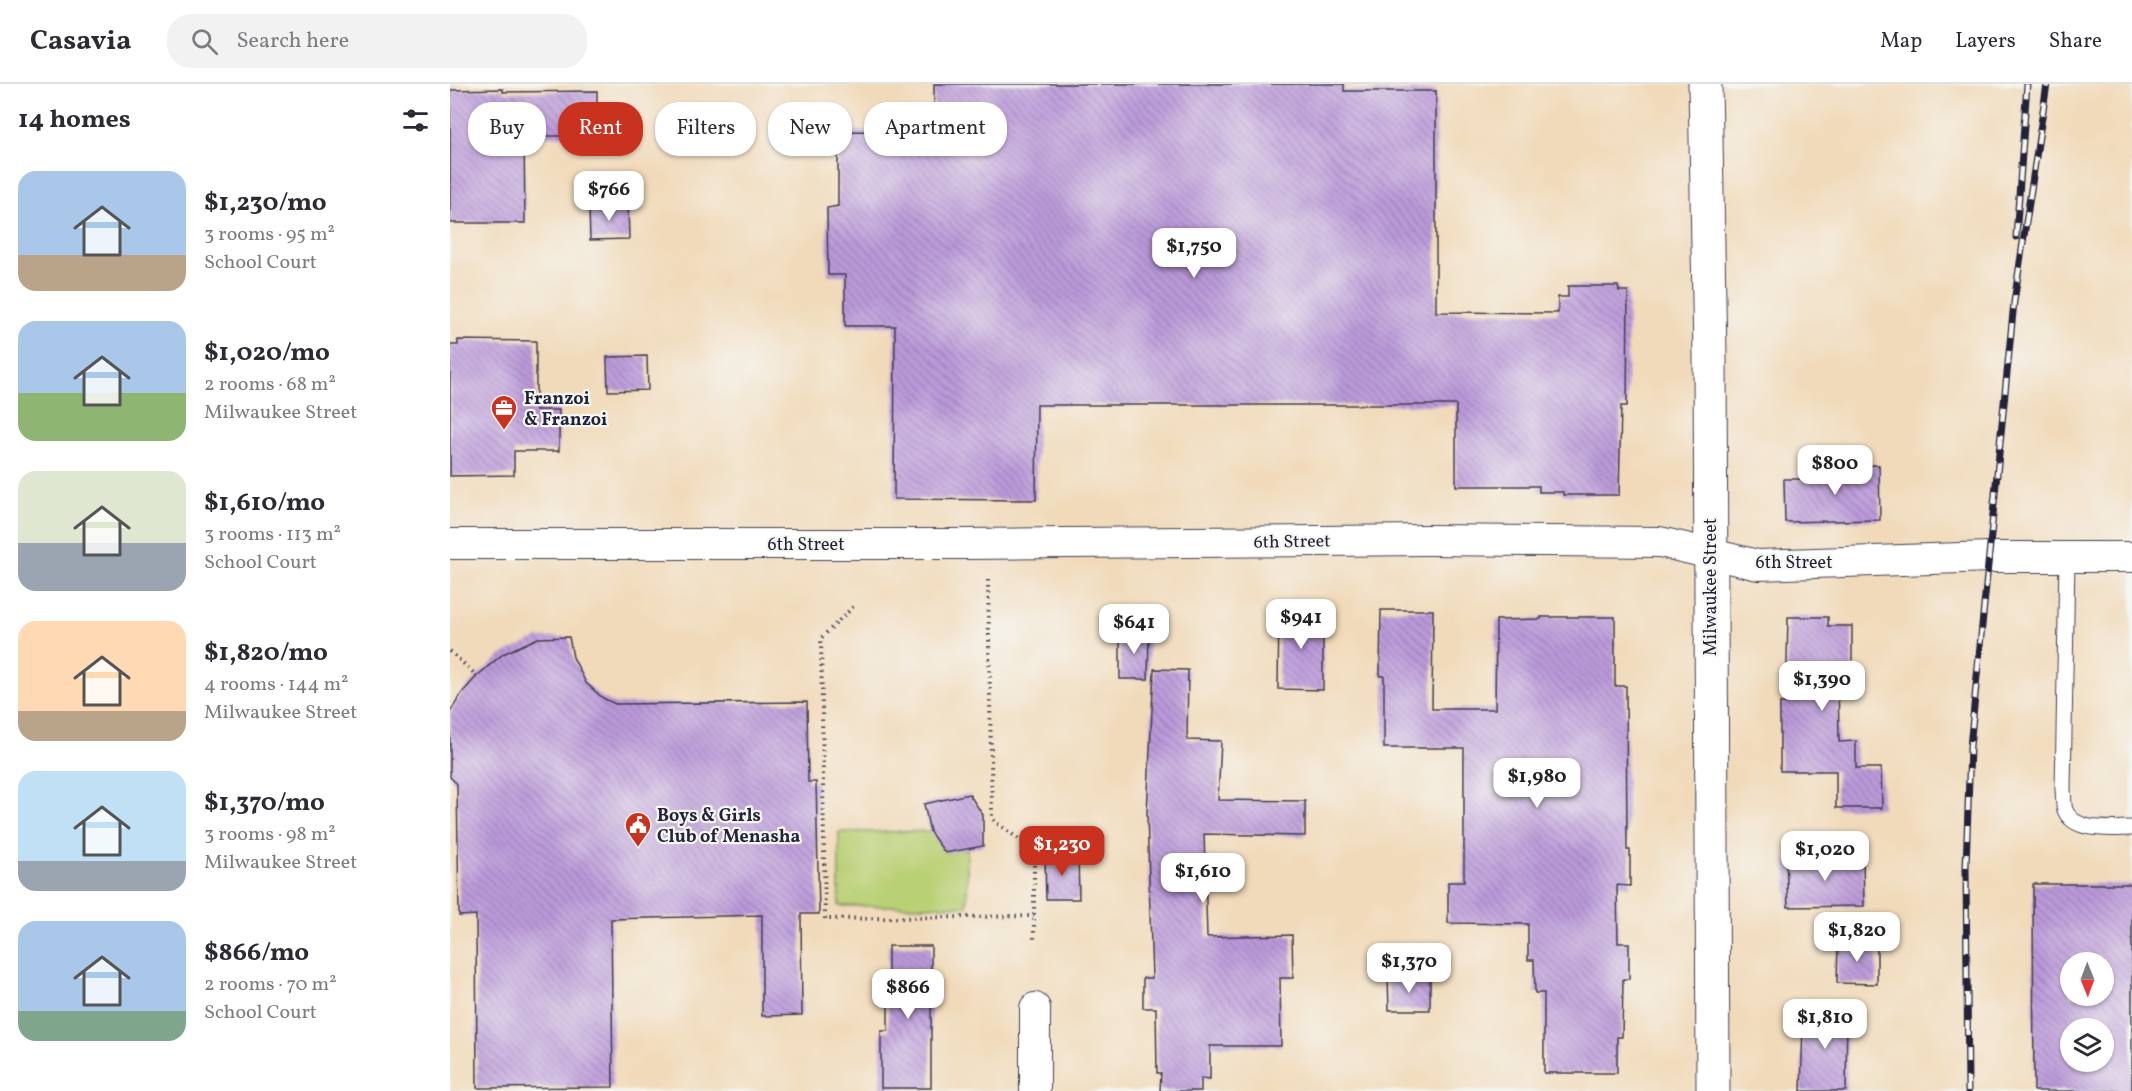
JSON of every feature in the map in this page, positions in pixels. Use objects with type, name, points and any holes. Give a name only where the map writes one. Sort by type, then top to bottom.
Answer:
[{"type":"street","name":"Milwaukee Street","points":[[1706,84],[1710,356],[1713,1091]]},
{"type":"street","name":"6th Street","points":[[450,544],[962,544],[1428,540],[1660,542],[1758,565],[1990,557],[2132,557]]},
{"type":"street","points":[[1035,1008],[1035,1091]]},
{"type":"lane","points":[[2067,558],[2063,790],[2065,810],[2076,823],[2096,827],[2132,828]]},
{"type":"path","points":[[988,580],[992,817],[1034,850],[1034,940]]},
{"type":"path","points":[[853,607],[821,638],[825,919],[1034,916]]},
{"type":"path","points":[[450,651],[477,676]]},
{"type":"green space","points":[[967,831],[967,906],[839,906],[839,832]]},
{"type":"building","points":[[934,84],[1344,84],[1344,91],[1436,91],[1436,312],[1558,313],[1558,297],[1568,297],[1568,286],[1618,286],[1619,291],[1628,291],[1627,406],[1621,406],[1619,495],[1563,495],[1563,492],[1539,492],[1539,486],[1456,486],[1456,405],[1037,405],[1036,500],[894,499],[895,326],[845,326],[845,275],[828,275],[827,208],[838,206],[838,156],[852,156],[852,131],[864,131],[864,156],[1007,156],[1007,102],[934,102]]},
{"type":"building","points":[[450,90],[597,91],[597,102],[558,102],[558,136],[546,136],[546,102],[468,102],[468,156],[524,156],[525,223],[450,223]]},
{"type":"building","points":[[589,205],[628,205],[629,239],[590,240]]},
{"type":"building","points":[[458,340],[536,341],[536,410],[559,410],[559,451],[514,451],[514,475],[450,476],[450,345],[458,345]]},
{"type":"building","points":[[647,356],[648,390],[608,391],[607,357]]},
{"type":"building","points":[[1879,465],[1880,520],[1785,522],[1784,479],[1830,479],[1830,466]]},
{"type":"building","points":[[1279,610],[1323,610],[1323,690],[1278,689]]},
{"type":"building","points":[[1381,610],[1433,610],[1432,709],[1495,709],[1496,620],[1541,619],[1541,617],[1615,617],[1615,686],[1626,686],[1627,850],[1630,850],[1630,886],[1617,885],[1618,943],[1629,943],[1629,979],[1623,979],[1622,1037],[1617,1037],[1617,1073],[1544,1073],[1544,993],[1535,993],[1534,960],[1528,960],[1528,924],[1448,923],[1448,882],[1464,882],[1464,748],[1384,748],[1384,676],[1380,676]]},
{"type":"building","points":[[1788,617],[1828,617],[1828,626],[1852,626],[1852,670],[1838,670],[1839,742],[1856,741],[1856,768],[1881,768],[1882,808],[1836,808],[1836,771],[1780,771],[1780,703],[1786,703]]},
{"type":"building","points":[[1120,631],[1149,632],[1148,679],[1120,679]]},
{"type":"building","name":"Boys & Girls Club of Menasha","points":[[569,637],[573,657],[586,683],[603,698],[615,704],[807,702],[808,782],[816,782],[819,914],[801,914],[802,1015],[762,1016],[762,915],[611,919],[613,1087],[477,1088],[476,915],[459,916],[457,784],[450,777],[450,712],[462,693],[477,676],[503,654],[538,638]]},
{"type":"building","points":[[1154,669],[1188,670],[1187,740],[1221,741],[1218,800],[1305,801],[1305,836],[1204,834],[1207,937],[1292,935],[1293,978],[1280,978],[1281,1046],[1210,1046],[1210,1079],[1201,1078],[1201,1091],[1160,1091],[1161,1073],[1157,1073],[1156,1008],[1143,1008],[1143,978],[1152,978],[1147,813]]},
{"type":"building","points":[[969,794],[983,815],[983,846],[945,853],[930,832],[924,804]]},
{"type":"building","points":[[1045,856],[1078,856],[1079,899],[1046,899]]},
{"type":"building","points":[[1863,858],[1864,906],[1788,907],[1786,859]]},
{"type":"building","points":[[2033,884],[2132,884],[2132,1091],[2034,1091]]},
{"type":"building","points":[[1838,942],[1877,942],[1877,984],[1837,983]]},
{"type":"building","points":[[888,946],[931,946],[931,1088],[881,1088],[881,1031],[888,1031]]},
{"type":"building","points":[[1388,978],[1430,978],[1430,1010],[1389,1010]]},
{"type":"building","points":[[1814,1005],[1847,1005],[1846,1091],[1801,1091],[1803,1023],[1814,1024]]},
{"type":"railway","points":[[2016,237],[2027,84]]},
{"type":"railway","points":[[1968,1091],[1966,868],[1970,747],[2014,302],[2047,84]]},
{"type":"place","name":"Franzoi & Franzoi","points":[[504,431]]},
{"type":"place","name":"Boys & Girls Club of Menasha","points":[[638,848]]}]
